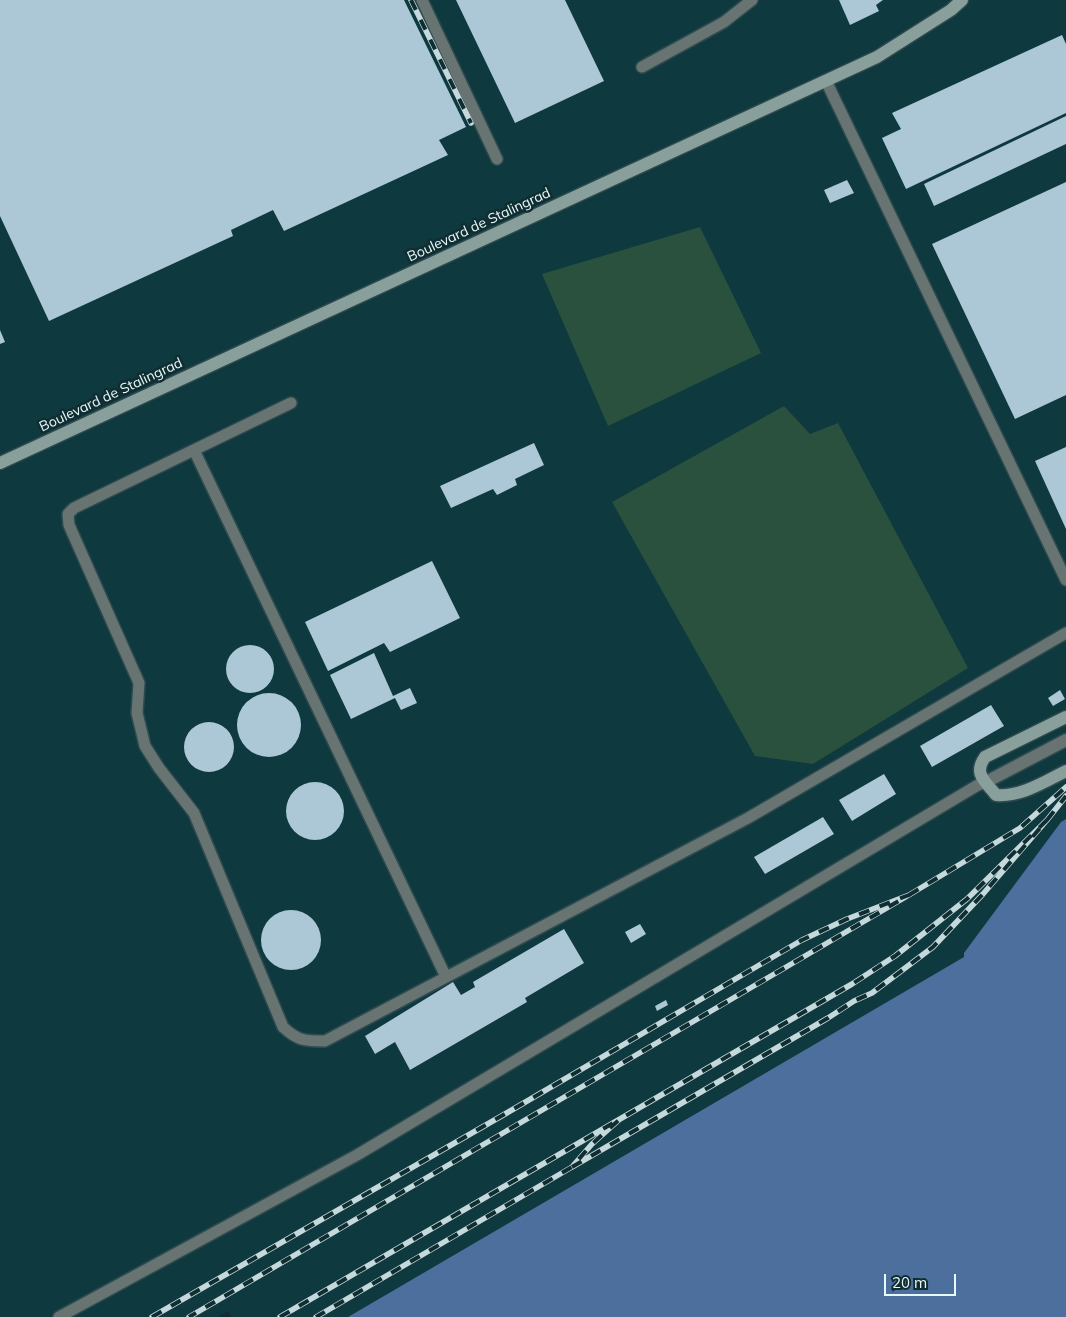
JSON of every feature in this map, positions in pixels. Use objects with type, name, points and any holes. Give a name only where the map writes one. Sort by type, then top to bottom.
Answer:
[{"type":"main road","name":"Boulevard de Stalingrad","points":[[0,463],[876,57],[951,10],[962,0]]},
{"type":"main road","points":[[1066,716],[984,757],[979,765],[979,773],[996,795],[1005,796],[1017,794],[1066,771]]},
{"type":"street","points":[[986,782],[1066,740]]},
{"type":"lane","points":[[422,0],[497,159]]},
{"type":"lane","points":[[642,67],[724,22],[752,0]]},
{"type":"lane","points":[[826,80],[1066,580]]},
{"type":"lane","points":[[291,403],[74,508],[68,514],[69,525],[139,683],[137,713],[145,746],[159,768],[194,814],[284,1027],[294,1037],[306,1041],[325,1041],[748,818],[1066,633]]},
{"type":"lane","points":[[194,450],[446,977]]},
{"type":"lane","points":[[59,1317],[357,1156],[978,785],[986,782]]},
{"type":"shaded area","points":[[0,0],[1066,0],[1066,819],[1061,822],[965,953],[965,957],[348,1317],[231,1317],[228,1311],[218,1317],[0,1317]]},
{"type":"green space","points":[[700,227],[761,353],[608,426],[542,274]]},
{"type":"green space","points":[[784,406],[810,434],[838,423],[968,668],[813,764],[755,756],[612,502]]},
{"type":"water","points":[[1066,819],[1066,1317],[348,1317],[964,957],[964,953],[1061,822]]},
{"type":"building","points":[[0,0],[404,0],[466,127],[439,140],[448,155],[284,231],[273,210],[231,230],[233,236],[49,321],[0,216]]},
{"type":"building","points":[[456,0],[565,0],[604,81],[515,123]]},
{"type":"building","points":[[839,0],[883,0],[876,5],[879,11],[850,25]]},
{"type":"building","points":[[1062,35],[1066,44],[1066,113],[906,189],[882,138],[901,129],[892,113]]},
{"type":"building","points":[[1066,116],[1066,144],[934,206],[924,184]]},
{"type":"building","points":[[847,180],[854,193],[830,203],[824,190]]},
{"type":"building","points":[[1066,182],[1066,395],[1015,419],[932,244]]},
{"type":"building","points":[[0,330],[5,342],[0,344]]},
{"type":"building","points":[[534,443],[544,465],[515,479],[517,485],[497,495],[493,489],[451,508],[440,486]]},
{"type":"building","points":[[1066,447],[1066,529],[1035,461]]},
{"type":"building","points":[[432,561],[460,618],[390,652],[384,643],[328,671],[305,622]]},
{"type":"building","points":[[245,645],[255,645],[267,652],[274,664],[274,674],[267,686],[255,693],[245,693],[237,689],[230,682],[226,674],[226,664],[230,656],[237,649]]},
{"type":"building","points":[[374,653],[393,696],[410,688],[417,703],[401,710],[395,698],[351,719],[330,675]]},
{"type":"building","points":[[1060,690],[1065,699],[1053,706],[1048,698]]},
{"type":"building","points":[[263,693],[275,693],[292,702],[299,713],[301,725],[299,737],[292,748],[275,757],[263,757],[251,752],[242,743],[237,731],[237,719],[242,707],[251,698]]},
{"type":"building","points":[[991,705],[1004,726],[932,767],[920,746]]},
{"type":"building","points":[[204,722],[214,722],[227,729],[234,742],[234,752],[227,765],[214,772],[204,772],[195,768],[188,761],[184,752],[184,742],[188,733],[195,726]]},
{"type":"building","points":[[884,774],[896,794],[852,821],[839,800]]},
{"type":"building","points":[[315,782],[326,784],[339,795],[344,811],[342,822],[331,835],[315,840],[304,838],[291,827],[286,811],[288,800],[299,787]]},
{"type":"building","points":[[823,817],[834,834],[765,874],[754,857]]},
{"type":"building","points":[[291,910],[307,915],[312,919],[316,924],[321,940],[316,956],[312,961],[307,965],[291,970],[275,965],[270,961],[266,956],[261,940],[266,924],[270,919],[275,915]]},
{"type":"building","points":[[640,924],[646,934],[631,943],[625,932]]},
{"type":"building","points":[[564,929],[584,963],[525,998],[527,1002],[410,1070],[395,1042],[375,1054],[365,1036],[453,982],[461,995],[475,987],[473,982]]},
{"type":"building","points":[[666,1000],[668,1005],[657,1011],[655,1006]]},
{"type":"railway","points":[[411,0],[471,123]]},
{"type":"railway","points":[[909,895],[1020,828],[1066,787]]},
{"type":"railway","points":[[1047,820],[1066,796]]},
{"type":"railway","points":[[572,1167],[854,1001],[872,993],[933,947],[983,894],[1047,820],[967,899],[895,956],[852,984],[620,1119]]},
{"type":"railway","points":[[152,1317],[505,1114],[802,940],[847,919],[909,895],[189,1317]]},
{"type":"railway","points":[[280,1317],[620,1119],[592,1144],[572,1167],[316,1317]]}]
